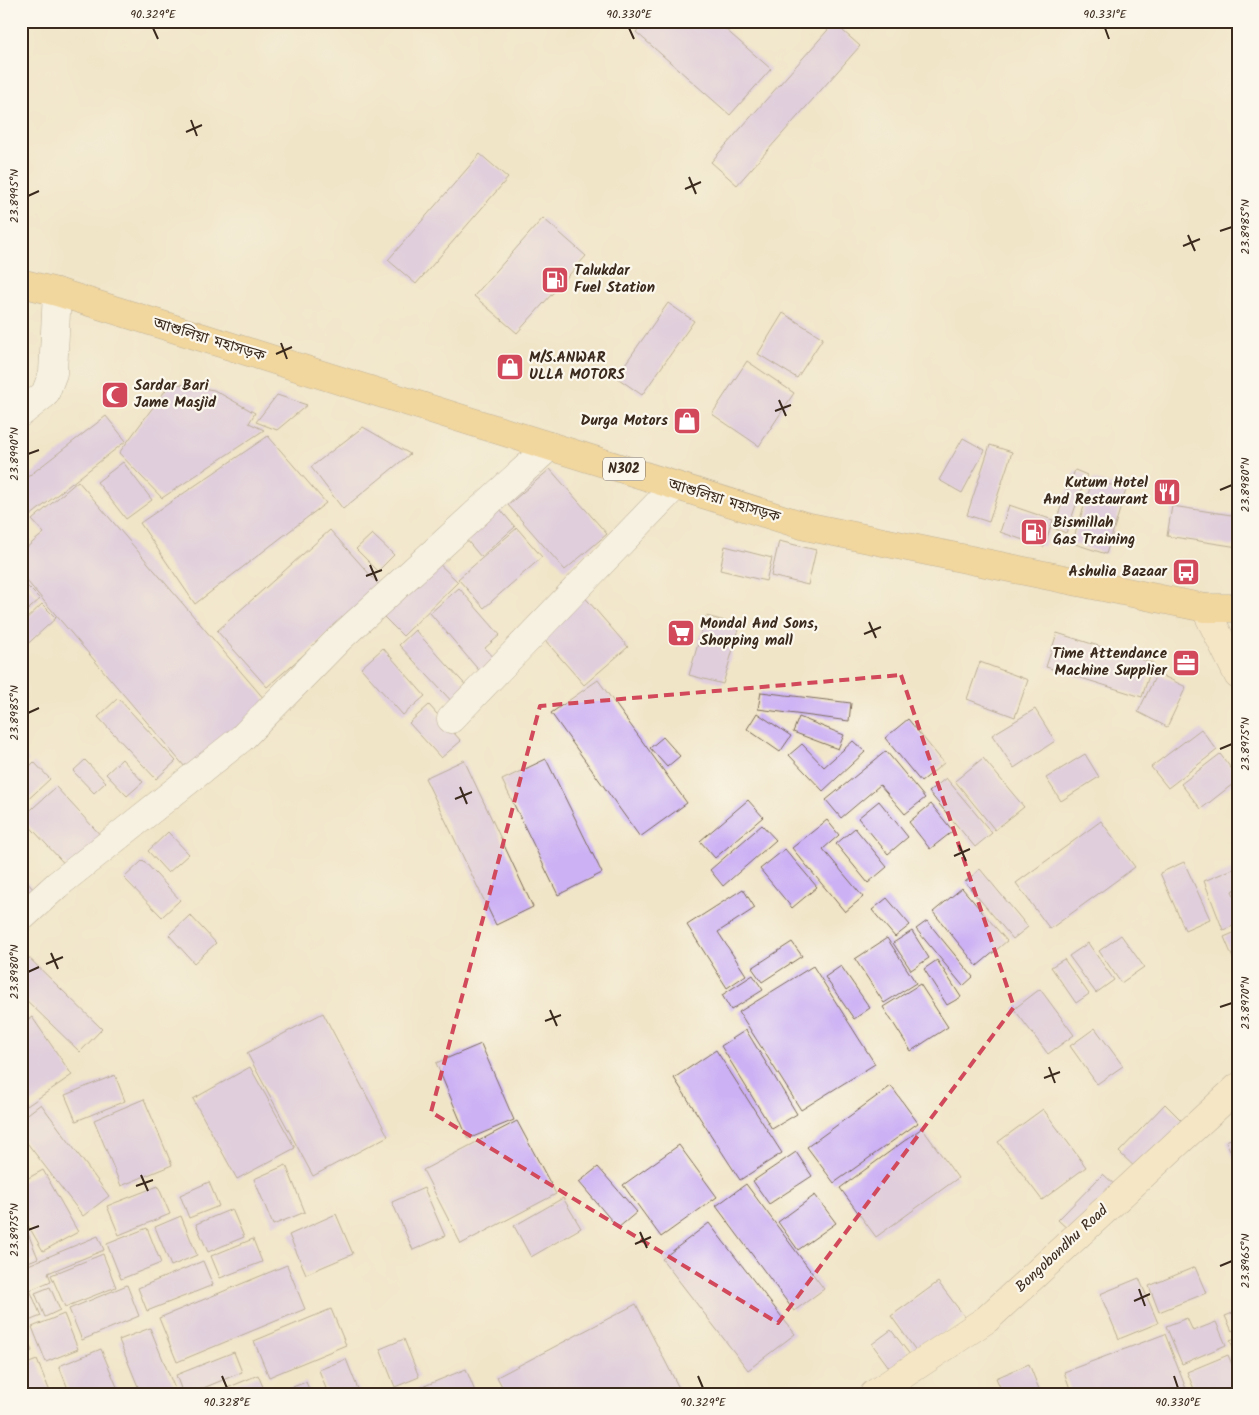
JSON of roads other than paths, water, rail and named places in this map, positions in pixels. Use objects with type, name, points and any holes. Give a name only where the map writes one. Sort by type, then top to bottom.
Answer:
[{"type":"highway","name":"আশুলিয়া মহাসড়ক","points":[[21,283],[58,292],[805,526],[1205,608],[1238,608]]},
{"type":"street","points":[[21,413],[45,394],[53,373],[58,292]]},
{"type":"street","points":[[21,918],[57,885],[242,738],[340,638],[550,446]]},
{"type":"street","points":[[452,719],[675,486]]},
{"type":"street","points":[[1205,608],[1238,675]]},
{"type":"street","name":"Bongobondhu Road","points":[[874,1394],[986,1319],[1238,1088]]},
{"type":"place","name":"Talukdar Fuel Station","points":[[555,280]]},
{"type":"place","name":"M/S.ANWAR ULLA MOTORS","points":[[510,367]]},
{"type":"place","name":"Sardar Bari Jame Masjid","points":[[115,395]]},
{"type":"place","name":"Durga Motors","points":[[687,421]]},
{"type":"place","name":"Kutum Hotel And Restaurant","points":[[1167,492]]},
{"type":"place","name":"Bismillah Gas Training","points":[[1034,532]]},
{"type":"place","name":"Ashulia Bazaar","points":[[1186,572]]},
{"type":"place","name":"Mondal And Sons, Shopping mall","points":[[681,633]]},
{"type":"place","name":"Time Attendance Machine Supplier","points":[[1186,663]]}]
